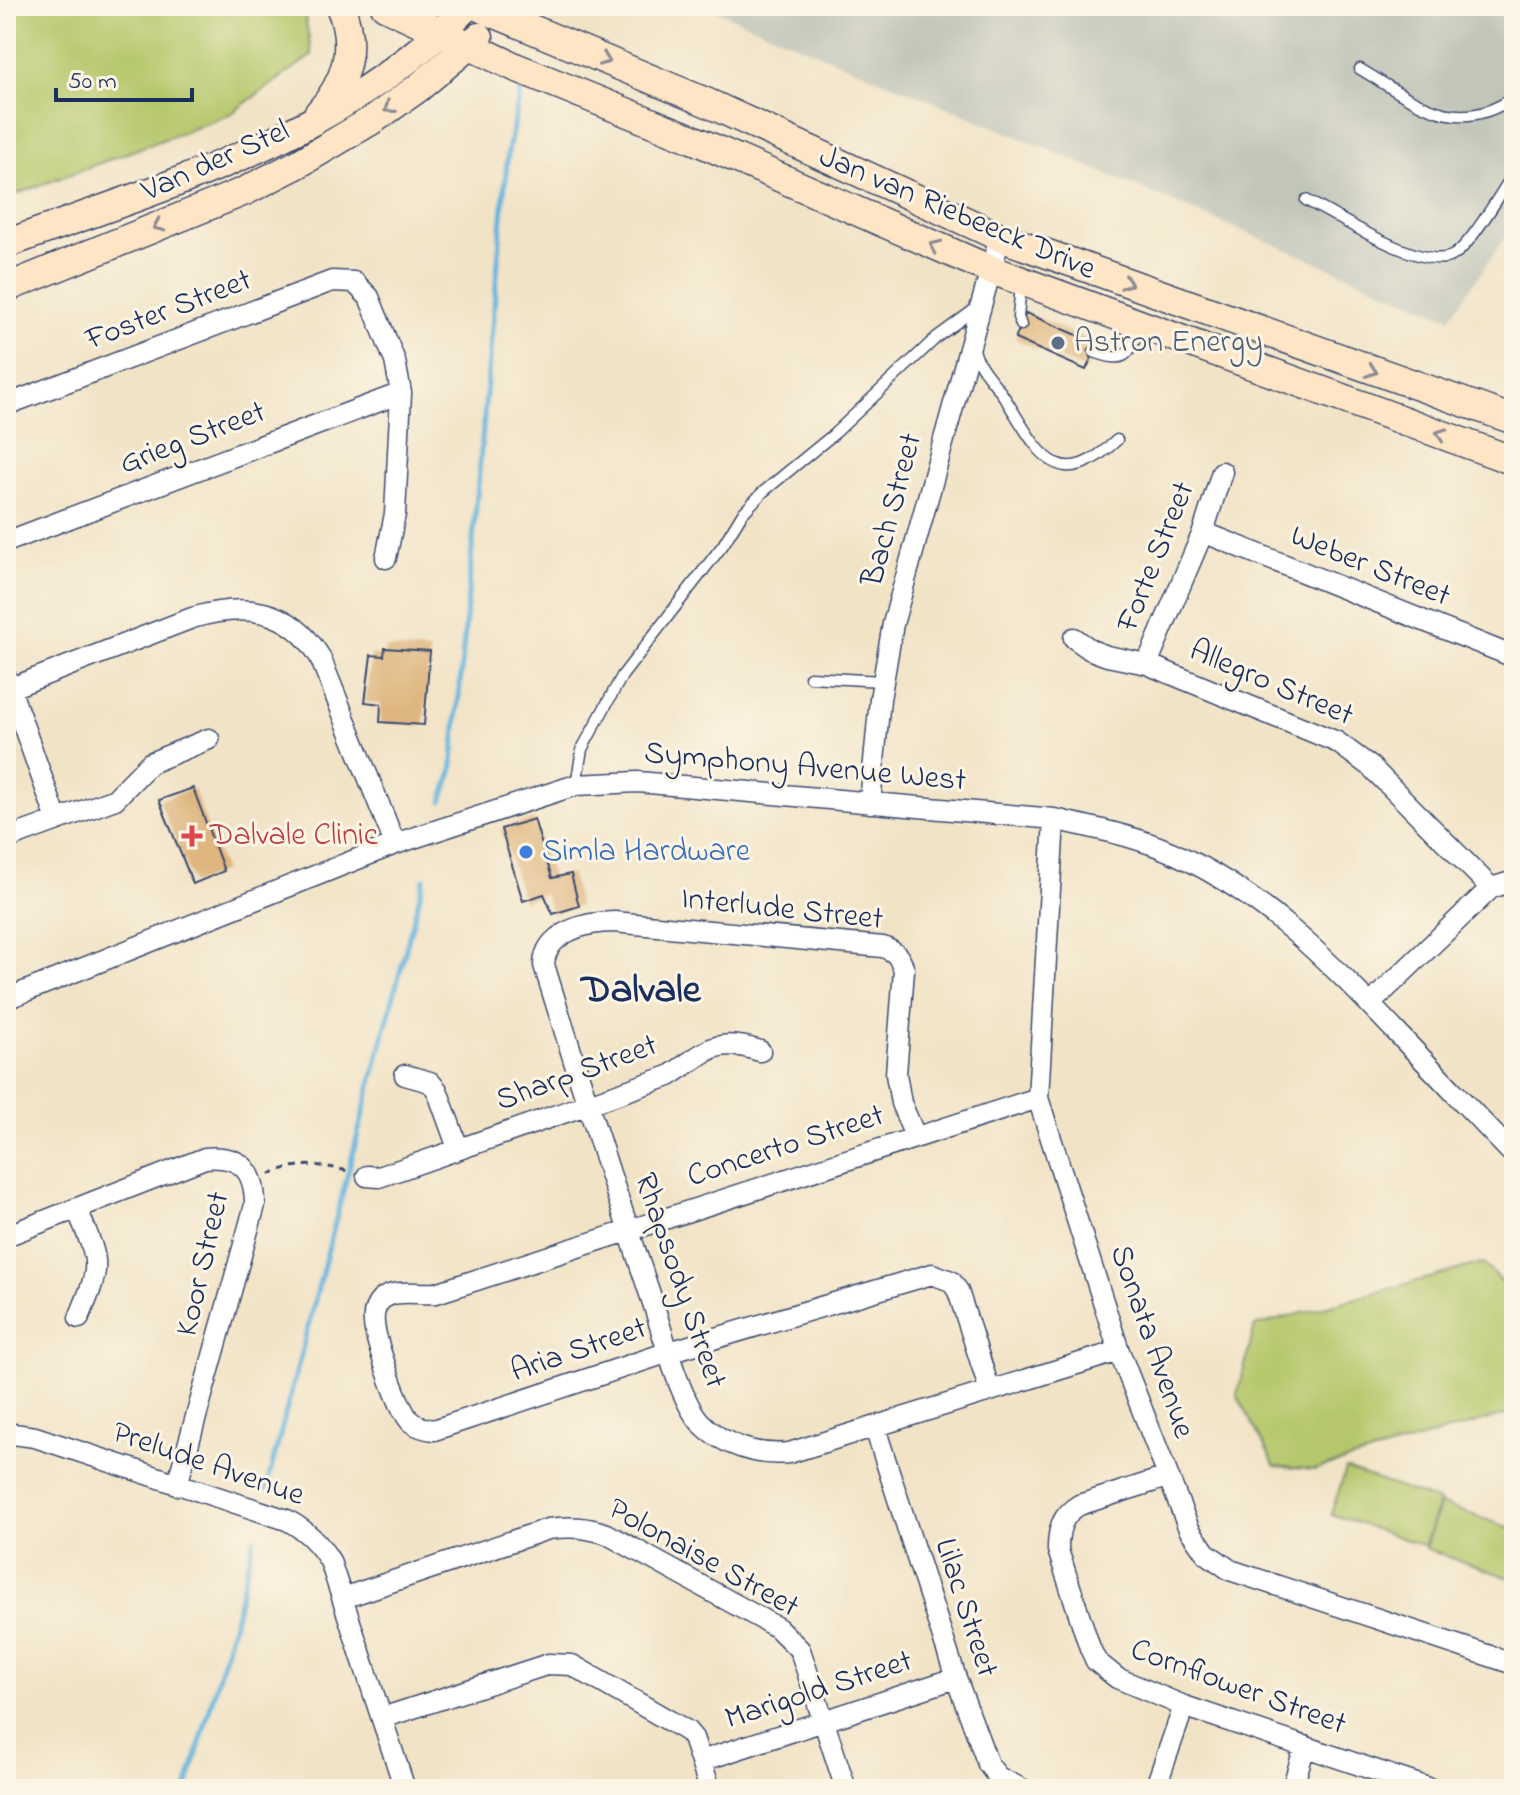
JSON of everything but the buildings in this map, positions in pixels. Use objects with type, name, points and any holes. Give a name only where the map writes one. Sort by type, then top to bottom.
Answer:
[{"type":"main road","points":[[310,124],[328,103],[349,60],[350,41],[340,6]]},
{"type":"main road","name":"Jan van Riebeeck Drive","points":[[385,6],[510,65],[690,138],[989,269],[1514,461]]},
{"type":"main road","name":"Van der Stel","points":[[6,244],[233,161],[310,124],[391,74],[441,34],[467,6]]},
{"type":"main road","name":"Van der Stel","points":[[6,288],[245,191],[338,142],[418,88],[469,46],[496,9]]},
{"type":"main road","name":"Jan van Riebeeck Drive","points":[[496,9],[1000,237],[1514,420]]},
{"type":"main road","points":[[418,88],[462,74],[510,65]]},
{"type":"street","name":"Bach Street","points":[[870,803],[882,681],[893,624],[1000,237]]},
{"type":"street","name":"Foster Street","points":[[6,405],[332,281],[354,282],[369,297],[395,361],[401,393]]},
{"type":"street","name":"Grieg Street","points":[[6,542],[401,393]]},
{"type":"street","points":[[386,558],[395,514],[401,393]]},
{"type":"street","name":"Forte Street","points":[[1147,664],[1203,532],[1222,472]]},
{"type":"street","name":"Weber Street","points":[[1203,532],[1514,657]]},
{"type":"street","points":[[57,820],[8,685],[192,618],[222,610],[244,609],[267,614],[291,626],[308,639],[320,657],[395,844]]},
{"type":"street","name":"Allegro Street","points":[[1074,638],[1091,650],[1147,664],[1337,742],[1355,753],[1491,888]]},
{"type":"street","points":[[6,839],[115,799],[150,763],[209,739]]},
{"type":"street","name":"Symphony Avenue West","points":[[6,999],[395,844],[576,785],[638,782],[1054,819],[1112,832],[1161,848],[1217,876],[1282,920],[1370,1004],[1514,1155]]},
{"type":"street","name":"Sonata Avenue","points":[[1054,819],[1038,1098],[1119,1351],[1189,1529],[1206,1553],[1230,1570],[1514,1664]]},
{"type":"street","points":[[1370,1004],[1491,888],[1514,881]]},
{"type":"street","name":"Interlude Street","points":[[544,965],[544,953],[557,937],[601,922],[868,946],[894,951],[901,960],[905,981],[897,1089],[915,1136]]},
{"type":"street","name":"Rhapsody Street","points":[[544,965],[587,1105],[689,1404],[700,1421],[736,1446],[757,1453],[789,1453],[1119,1351]]},
{"type":"street","name":"Sharp Street","points":[[367,1176],[379,1177],[669,1076],[703,1051],[733,1045],[760,1051]]},
{"type":"street","points":[[405,1075],[430,1082],[437,1090],[458,1148]]},
{"type":"street","name":"Concerto Street","points":[[374,1311],[385,1297],[436,1293],[1038,1098]]},
{"type":"street","name":"Koor Street","points":[[6,1236],[205,1158],[224,1156],[239,1163],[250,1175],[255,1205],[177,1485]]},
{"type":"street","points":[[77,1209],[97,1265],[79,1318]]},
{"type":"street","name":"Aria Street","points":[[374,1311],[375,1331],[401,1410],[410,1421],[423,1429],[445,1429],[669,1352],[932,1274],[942,1275],[958,1291],[990,1391]]},
{"type":"street","name":"Lilac Street","points":[[875,1428],[956,1678],[988,1764],[998,1777],[1022,1789]]},
{"type":"street","name":"Prelude Avenue","points":[[6,1433],[35,1437],[287,1520],[307,1531],[330,1561],[405,1789]]},
{"type":"street","name":"Cornflower Street","points":[[1167,1477],[1079,1505],[1068,1512],[1058,1535],[1058,1550],[1096,1661],[1117,1678],[1184,1706],[1431,1789]]},
{"type":"street","name":"Polonaise Street","points":[[343,1598],[548,1529],[568,1526],[590,1528],[607,1534],[778,1628],[800,1650],[846,1789]]},
{"type":"street","points":[[382,1718],[549,1664],[572,1665],[678,1724],[693,1738],[710,1789]]},
{"type":"street","name":"Marigold Street","points":[[701,1761],[956,1678]]},
{"type":"street","points":[[1155,1789],[1184,1706]]},
{"type":"street","points":[[1292,1789],[1305,1746]]},
{"type":"lane","points":[[1360,69],[1430,110],[1453,116],[1477,116],[1496,110],[1514,97]]},
{"type":"lane","points":[[1306,200],[1394,246],[1438,260],[1452,256],[1468,242],[1514,173]]},
{"type":"lane","points":[[1021,325],[1018,317],[1022,282]]},
{"type":"lane","points":[[576,785],[582,749],[622,676],[723,545],[742,514],[763,492],[834,434],[937,337],[980,306]]},
{"type":"lane","points":[[1094,352],[1111,358],[1123,358],[1128,354],[1141,325]]},
{"type":"lane","points":[[972,336],[976,357],[983,371],[1007,399],[1029,438],[1047,459],[1059,465],[1081,465],[1103,453],[1117,440]]},
{"type":"lane","points":[[810,677],[882,681]]},
{"type":"path","points":[[253,1184],[265,1176],[294,1166],[327,1166]]},
{"type":"shaded area","points":[[705,6],[1514,6],[1514,224],[1450,318]]},
{"type":"green space","points":[[6,6],[303,6],[312,55],[229,115],[6,198]]},
{"type":"green space","points":[[1482,1263],[1514,1293],[1514,1412],[1314,1470],[1275,1466],[1237,1395],[1255,1326]]},
{"type":"green space","points":[[1346,1469],[1439,1501],[1424,1546],[1331,1514]]},
{"type":"green space","points":[[1440,1504],[1514,1529],[1514,1579],[1425,1549]]},
{"type":"waterway","points":[[442,801],[452,772],[508,151],[521,89]]},
{"type":"waterway","points":[[266,1489],[424,879]]},
{"type":"waterway","points":[[187,1789],[254,1539]]},
{"type":"place","name":"Astron Energy","points":[[1058,343]]},
{"type":"place","name":"Dalvale Clinic","points":[[192,836]]},
{"type":"place","name":"Simla Hardware","points":[[526,852]]},
{"type":"district","name":"Dalvale","points":[[641,991]]}]
